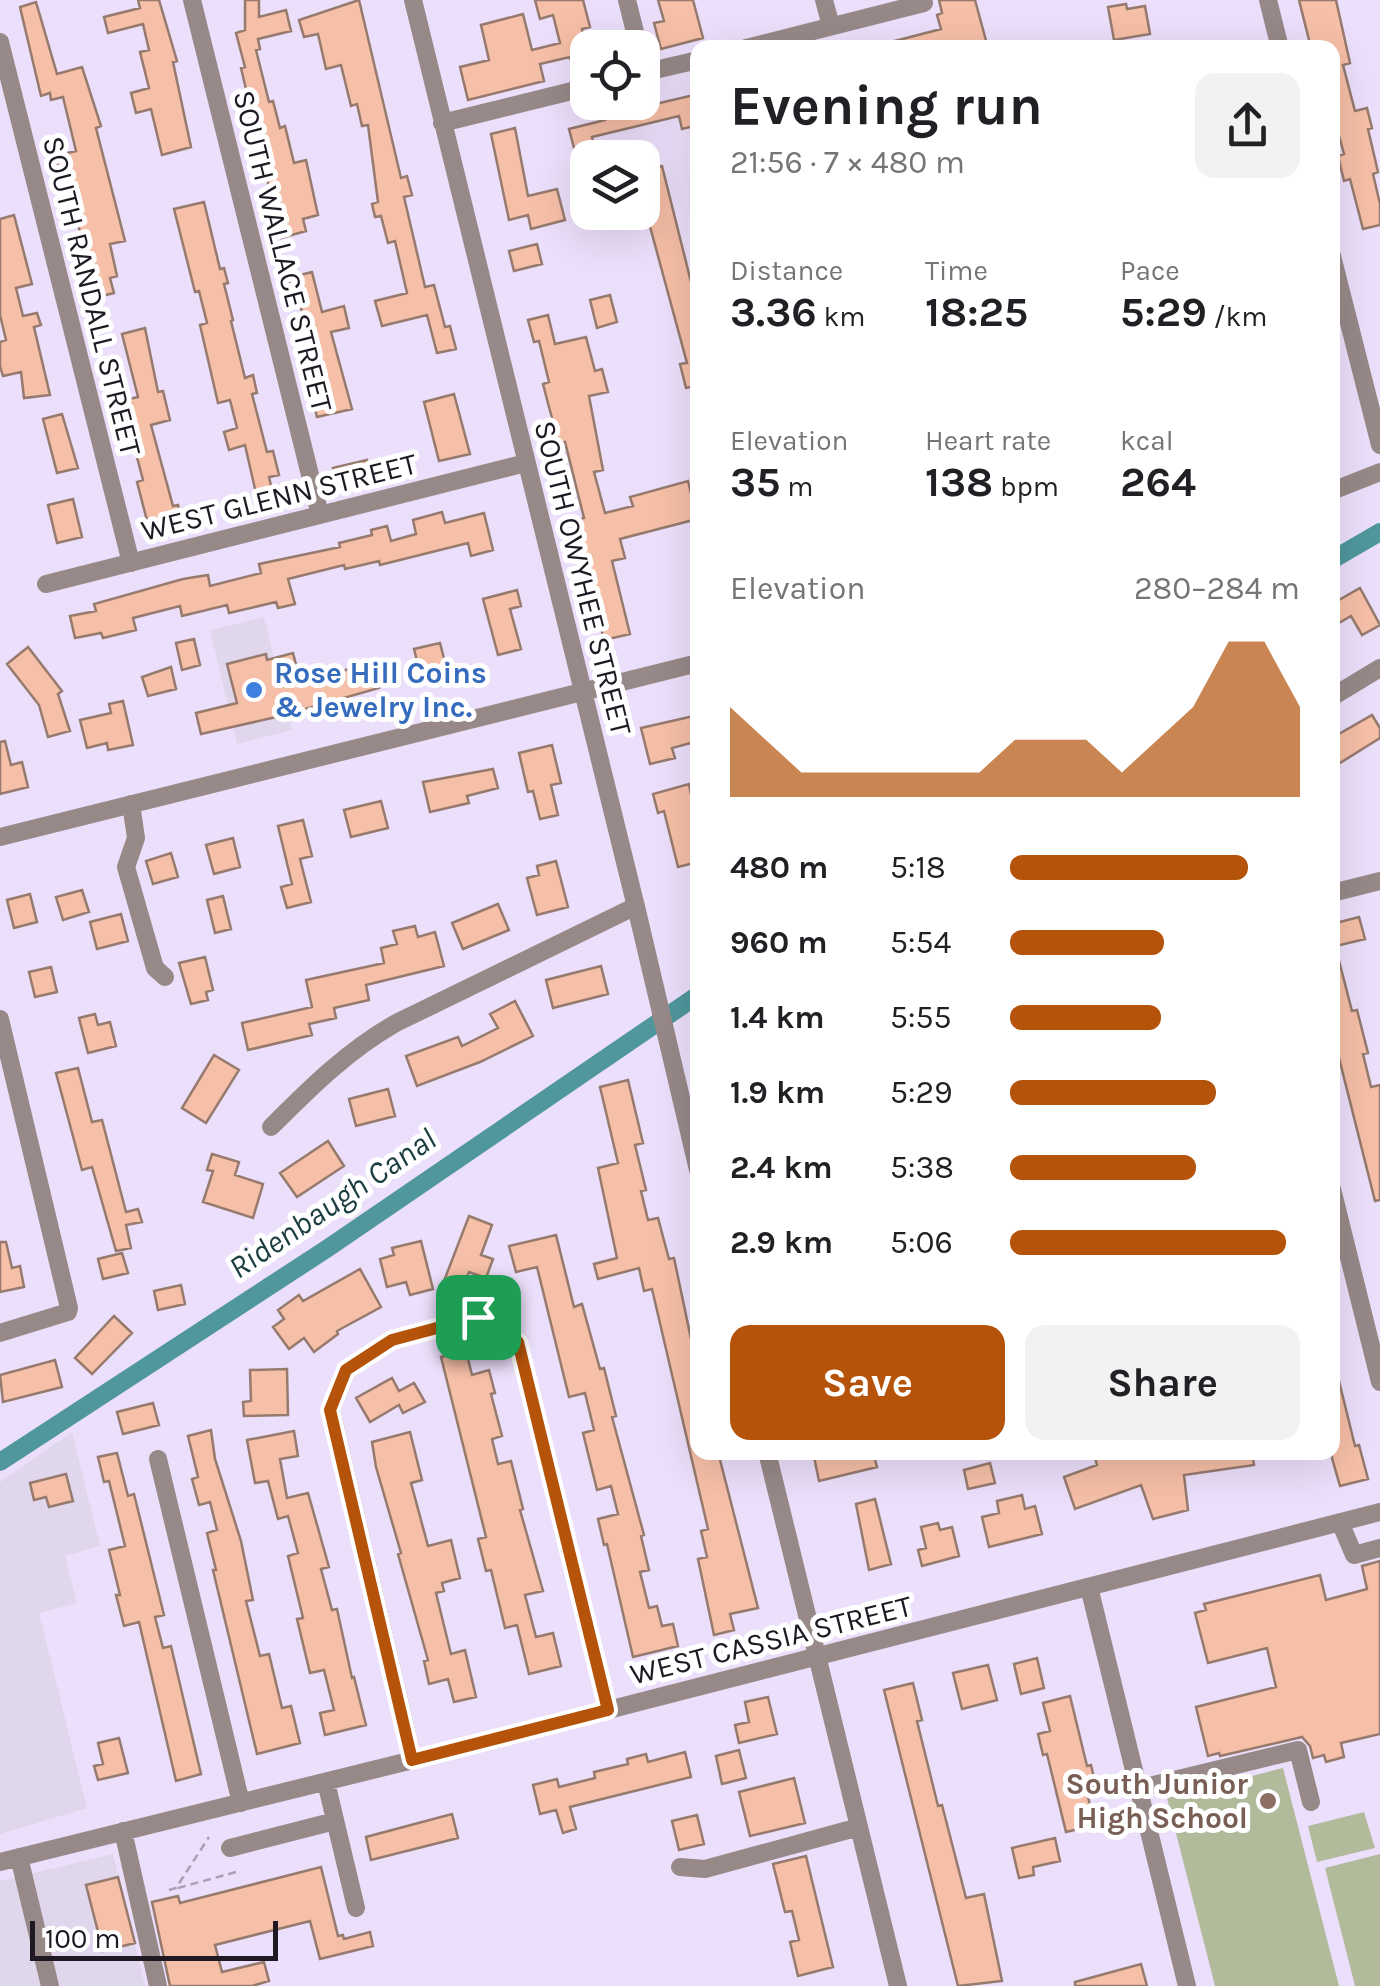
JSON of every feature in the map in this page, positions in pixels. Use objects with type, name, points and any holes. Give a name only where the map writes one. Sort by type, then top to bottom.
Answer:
[{"type":"street","name":"SOUTH WALLACE STREET","points":[[192,0],[320,515]]},
{"type":"street","name":"SOUTH OWYHEE STREET","points":[[413,0],[636,906],[664,1035],[689,1101]]},
{"type":"street","points":[[627,0],[634,30]]},
{"type":"street","points":[[824,0],[831,26]]},
{"type":"street","points":[[1268,0],[1278,40]]},
{"type":"street","points":[[777,40],[924,3]]},
{"type":"street","name":"SOUTH RANDALL STREET","points":[[0,42],[131,563]]},
{"type":"street","points":[[660,66],[690,61]]},
{"type":"street","points":[[442,123],[570,91]]},
{"type":"street","points":[[1340,288],[1380,445]]},
{"type":"street","name":"WEST GLENN STREET","points":[[46,584],[526,463]]},
{"type":"street","points":[[1340,488],[1380,472]]},
{"type":"street","points":[[0,836],[690,666]]},
{"type":"street","points":[[1340,692],[1380,668]]},
{"type":"street","points":[[130,804],[136,838],[126,868],[155,968],[165,977]]},
{"type":"street","points":[[1340,891],[1380,881]]},
{"type":"street","points":[[270,1128],[359,1044],[636,906]]},
{"type":"street","points":[[0,1019],[69,1308],[52,1320],[0,1332]]},
{"type":"street","points":[[1340,1221],[1380,1382]]},
{"type":"street","points":[[412,1760],[330,1410],[346,1370],[392,1340],[478,1317],[518,1342],[608,1710]]},
{"type":"street","points":[[158,1459],[241,1803]]},
{"type":"street","points":[[770,1460],[898,1986]]},
{"type":"street","name":"WEST CASSIA STREET","points":[[0,1862],[1380,1512]]},
{"type":"street","points":[[1340,1522],[1354,1555],[1380,1548]]},
{"type":"street","points":[[1088,1587],[1187,1986]]},
{"type":"street","points":[[1137,1789],[1298,1750],[1311,1802]]},
{"type":"street","points":[[326,1782],[356,1908]]},
{"type":"street","points":[[230,1848],[335,1821]]},
{"type":"street","points":[[680,1867],[705,1868],[860,1827]]},
{"type":"street","points":[[123,1831],[158,1986]]},
{"type":"street","points":[[19,1857],[50,1986]]},
{"type":"path","points":[[176,1888],[209,1836]]},
{"type":"path","points":[[169,1890],[236,1872]]},
{"type":"shaded area","points":[[264,617],[292,730],[237,744],[210,630]]},
{"type":"shaded area","points":[[72,1432],[100,1546],[65,1556],[77,1603],[39,1613],[87,1808],[0,1834],[0,1482]]},
{"type":"shaded area","points":[[113,1854],[145,1986],[0,1986],[0,1881]]},
{"type":"green space","points":[[1283,1768],[1339,1986],[1215,1986],[1167,1798]]},
{"type":"green space","points":[[1364,1812],[1375,1848],[1317,1862],[1308,1826]]},
{"type":"green space","points":[[1380,1854],[1380,1986],[1355,1986],[1325,1868]]},
{"type":"building","points":[[138,0],[159,0],[177,61],[173,62],[191,147],[162,155],[151,109],[136,113],[131,93],[149,88],[140,52],[149,50],[143,24],[108,33],[104,17],[140,8]]},
{"type":"building","points":[[245,0],[259,0],[259,17],[286,10],[291,31],[258,39],[260,49],[256,50],[269,102],[273,101],[280,128],[285,126],[294,163],[306,160],[318,215],[303,219],[306,231],[281,238],[241,68],[245,67],[236,33],[245,30]]},
{"type":"building","points":[[359,0],[401,178],[407,176],[412,195],[404,197],[425,287],[434,285],[445,327],[450,326],[456,349],[437,353],[427,315],[382,326],[375,301],[407,293],[395,241],[388,243],[381,216],[375,217],[372,204],[378,202],[368,125],[362,126],[357,104],[351,106],[341,65],[326,69],[318,34],[304,37],[299,20]]},
{"type":"building","points":[[535,0],[583,0],[590,27],[570,30],[570,57],[540,64],[544,81],[468,100],[460,67],[489,60],[481,25],[523,14],[532,50],[560,43],[553,15],[540,19]]},
{"type":"building","points":[[658,0],[693,0],[703,38],[661,49],[660,30],[656,30],[654,23],[664,21]]},
{"type":"building","points":[[939,0],[975,0],[986,40],[899,40],[941,29],[937,15],[942,13]]},
{"type":"building","points":[[1299,0],[1336,0],[1350,63],[1343,65],[1355,111],[1367,108],[1372,128],[1368,129],[1378,172],[1373,174],[1380,225],[1363,229],[1350,179],[1344,181],[1340,164],[1340,155],[1344,154],[1340,139],[1340,40],[1309,40]]},
{"type":"building","points":[[36,2],[57,74],[82,67],[101,126],[96,128],[125,241],[110,244],[117,276],[110,278],[114,293],[94,298],[76,214],[55,156],[76,151],[63,97],[51,100],[50,93],[41,96],[20,7]]},
{"type":"building","points":[[1126,4],[1127,9],[1145,6],[1150,34],[1114,40],[1108,7]]},
{"type":"building","points":[[690,96],[690,127],[682,129],[679,116],[592,137],[592,140],[572,140],[569,129],[605,120],[660,120],[660,103]]},
{"type":"building","points":[[515,128],[528,196],[557,189],[565,220],[531,229],[528,215],[509,220],[491,134]]},
{"type":"building","points":[[662,166],[690,278],[690,387],[686,388],[680,364],[687,363],[651,230],[660,230]]},
{"type":"building","points":[[204,202],[220,269],[224,268],[228,283],[224,284],[245,378],[253,375],[257,393],[252,394],[267,452],[273,451],[279,475],[269,477],[276,507],[260,511],[245,445],[229,450],[224,432],[237,428],[230,400],[218,403],[200,325],[207,323],[174,209]]},
{"type":"building","points":[[14,215],[32,284],[16,288],[23,316],[37,313],[41,325],[34,327],[50,395],[24,398],[21,372],[3,376],[0,366],[0,342],[6,340],[0,315],[0,219]]},
{"type":"building","points":[[537,244],[542,264],[514,271],[509,251]]},
{"type":"building","points":[[312,272],[322,312],[344,306],[349,328],[331,332],[352,409],[317,417],[311,393],[320,391],[314,361],[300,304],[295,306],[288,278]]},
{"type":"building","points":[[610,295],[617,322],[597,328],[590,300]]},
{"type":"building","points":[[548,315],[555,344],[586,337],[595,371],[602,369],[608,392],[589,396],[603,470],[594,472],[605,513],[633,506],[630,497],[688,481],[690,521],[620,539],[625,558],[612,561],[630,634],[604,640],[574,521],[584,518],[565,442],[559,443],[543,384],[549,382],[539,341],[534,342],[528,320]]},
{"type":"building","points":[[145,328],[158,392],[163,391],[170,420],[151,425],[173,506],[178,505],[180,514],[187,513],[190,527],[151,536],[137,482],[143,480],[130,431],[123,432],[116,402],[138,397],[122,334]]},
{"type":"building","points":[[454,394],[470,454],[439,461],[424,402]]},
{"type":"building","points":[[62,414],[78,468],[57,473],[43,419]]},
{"type":"building","points":[[367,460],[373,481],[339,490],[333,468]]},
{"type":"building","points":[[73,499],[82,537],[57,543],[48,505]]},
{"type":"building","points":[[442,512],[445,523],[484,513],[493,550],[471,556],[468,543],[380,565],[379,561],[345,569],[344,565],[288,579],[295,604],[278,608],[276,602],[229,613],[227,605],[182,616],[180,606],[133,618],[136,630],[103,638],[101,633],[75,638],[70,616],[96,611],[94,604],[183,579],[208,575],[210,586],[261,573],[259,564],[340,547],[339,543],[372,535],[371,530],[387,526],[391,541],[416,534],[413,520]]},
{"type":"building","points":[[1360,588],[1380,625],[1362,635],[1351,616],[1340,622],[1340,599]]},
{"type":"building","points":[[517,590],[521,606],[510,609],[521,649],[498,655],[483,599]]},
{"type":"building","points":[[194,639],[200,665],[182,670],[176,643]]},
{"type":"building","points":[[440,643],[447,670],[421,677],[414,649]]},
{"type":"building","points":[[28,647],[62,691],[58,694],[70,731],[48,737],[39,705],[7,664]]},
{"type":"building","points":[[293,653],[300,680],[373,664],[379,688],[201,734],[196,713],[237,703],[227,664],[266,654],[267,660]]},
{"type":"building","points":[[171,667],[176,689],[148,696],[142,677]]},
{"type":"building","points":[[123,701],[133,745],[108,750],[107,743],[87,748],[80,720],[111,713],[109,704]]},
{"type":"building","points":[[1372,715],[1380,728],[1380,738],[1340,763],[1340,733]]},
{"type":"building","points":[[690,717],[690,743],[672,748],[675,758],[650,764],[641,728]]},
{"type":"building","points":[[5,741],[11,765],[22,762],[28,787],[0,794],[0,742]]},
{"type":"building","points":[[552,745],[561,783],[551,785],[558,815],[540,819],[533,791],[528,792],[519,753]]},
{"type":"building","points":[[493,769],[498,788],[467,796],[469,803],[430,812],[423,782]]},
{"type":"building","points":[[689,784],[690,864],[678,867],[664,811],[658,813],[653,794]]},
{"type":"building","points":[[381,801],[388,828],[351,837],[344,810]]},
{"type":"building","points":[[303,820],[312,856],[300,859],[311,902],[287,908],[281,887],[292,884],[278,826]]},
{"type":"building","points":[[233,838],[240,867],[214,874],[206,845]]},
{"type":"building","points":[[171,853],[178,877],[153,884],[146,861]]},
{"type":"building","points":[[556,861],[568,907],[537,915],[527,878],[539,875],[537,866]]},
{"type":"building","points":[[82,890],[89,912],[63,920],[56,897]]},
{"type":"building","points":[[30,894],[37,922],[14,928],[7,900]]},
{"type":"building","points":[[223,896],[231,929],[215,933],[207,900]]},
{"type":"building","points":[[498,904],[509,930],[463,949],[452,923]]},
{"type":"building","points":[[121,914],[128,941],[97,949],[90,922]]},
{"type":"building","points":[[1359,917],[1365,939],[1340,945],[1340,922]]},
{"type":"building","points":[[415,926],[418,937],[435,932],[444,966],[366,985],[369,1000],[334,1008],[336,1018],[309,1024],[312,1035],[248,1050],[242,1023],[312,1007],[306,980],[384,963],[381,948],[397,944],[393,931]]},
{"type":"building","points":[[205,957],[213,990],[206,992],[208,1000],[191,1004],[179,963]]},
{"type":"building","points":[[1340,965],[1368,1053],[1363,1054],[1371,1087],[1380,1085],[1380,1200],[1375,1201],[1340,1062]]},
{"type":"building","points":[[601,966],[608,994],[553,1008],[546,980]]},
{"type":"building","points":[[51,967],[57,992],[35,997],[29,972]]},
{"type":"building","points":[[515,1001],[533,1036],[417,1086],[406,1056],[458,1037],[462,1046],[498,1028],[490,1014]]},
{"type":"building","points":[[95,1014],[98,1025],[110,1022],[116,1046],[88,1053],[79,1018]]},
{"type":"building","points":[[214,1055],[239,1070],[206,1123],[182,1108]]},
{"type":"building","points":[[78,1068],[92,1122],[102,1120],[126,1212],[138,1209],[142,1222],[126,1225],[131,1248],[116,1251],[92,1167],[82,1170],[56,1073]]},
{"type":"building","points":[[628,1080],[643,1143],[635,1145],[646,1190],[641,1191],[648,1220],[658,1218],[669,1259],[674,1258],[690,1334],[690,1452],[652,1289],[644,1291],[639,1268],[598,1279],[594,1264],[617,1258],[598,1168],[618,1163],[600,1087]]},
{"type":"building","points":[[388,1089],[395,1116],[356,1126],[349,1099]]},
{"type":"building","points":[[328,1141],[344,1166],[297,1197],[280,1173]]},
{"type":"building","points":[[212,1154],[239,1162],[235,1175],[263,1184],[253,1218],[203,1202],[213,1171],[207,1170]]},
{"type":"building","points":[[469,1216],[492,1225],[481,1255],[493,1259],[486,1278],[469,1272],[462,1288],[444,1281]]},
{"type":"building","points":[[556,1235],[574,1307],[582,1304],[616,1416],[612,1417],[644,1535],[641,1536],[649,1570],[640,1572],[649,1608],[657,1606],[662,1626],[673,1624],[678,1646],[633,1657],[598,1519],[618,1514],[611,1486],[597,1490],[583,1433],[594,1430],[585,1393],[569,1397],[537,1267],[516,1272],[509,1246]]},
{"type":"building","points":[[421,1241],[433,1289],[410,1295],[406,1282],[387,1287],[380,1259],[394,1255],[392,1248]]},
{"type":"building","points":[[0,1242],[6,1242],[12,1268],[20,1266],[24,1287],[0,1292]]},
{"type":"building","points":[[122,1253],[128,1273],[103,1279],[98,1259]]},
{"type":"building","points":[[360,1269],[381,1307],[337,1331],[314,1352],[304,1338],[289,1349],[273,1327],[284,1319],[278,1310],[299,1295],[303,1301]]},
{"type":"building","points":[[181,1285],[185,1304],[158,1310],[154,1291]]},
{"type":"building","points":[[114,1316],[132,1333],[92,1374],[75,1358]]},
{"type":"building","points":[[466,1351],[472,1375],[489,1370],[502,1436],[492,1439],[498,1464],[511,1461],[543,1591],[525,1595],[536,1637],[553,1633],[561,1666],[529,1674],[517,1625],[505,1628],[491,1570],[486,1571],[478,1539],[486,1537],[441,1357]]},
{"type":"building","points":[[55,1360],[62,1387],[3,1402],[0,1375]]},
{"type":"building","points":[[287,1369],[288,1415],[244,1416],[243,1402],[251,1401],[250,1370]]},
{"type":"building","points":[[392,1378],[399,1391],[414,1383],[425,1402],[403,1413],[399,1405],[370,1422],[356,1398]]},
{"type":"building","points":[[1340,1385],[1355,1446],[1359,1445],[1368,1479],[1340,1486],[1333,1460],[1340,1460]]},
{"type":"building","points":[[153,1403],[159,1425],[123,1434],[117,1412]]},
{"type":"building","points":[[211,1430],[215,1459],[241,1541],[253,1600],[246,1601],[260,1656],[269,1654],[282,1708],[291,1706],[300,1743],[257,1754],[213,1570],[207,1533],[217,1530],[210,1502],[199,1505],[192,1479],[198,1477],[188,1436]]},
{"type":"building","points":[[294,1431],[298,1456],[280,1459],[287,1498],[308,1493],[329,1567],[321,1569],[332,1610],[337,1609],[366,1725],[325,1735],[320,1713],[334,1710],[324,1670],[310,1673],[297,1619],[303,1618],[288,1556],[298,1553],[288,1516],[278,1519],[268,1481],[255,1483],[247,1440]]},
{"type":"building","points":[[410,1432],[422,1480],[411,1483],[428,1546],[451,1540],[460,1578],[442,1583],[444,1591],[436,1593],[451,1654],[465,1650],[476,1697],[454,1702],[448,1679],[429,1684],[424,1661],[428,1660],[376,1467],[372,1442]]},
{"type":"building","points":[[117,1453],[128,1496],[134,1494],[164,1615],[155,1617],[163,1648],[171,1646],[201,1774],[176,1781],[139,1622],[124,1626],[116,1595],[120,1595],[109,1550],[125,1546],[109,1481],[104,1482],[98,1457]]},
{"type":"building","points":[[692,1460],[720,1460],[758,1608],[730,1614],[734,1630],[714,1635],[698,1559],[707,1557],[701,1531],[708,1529]]},
{"type":"building","points":[[815,1460],[875,1460],[877,1467],[819,1481]]},
{"type":"building","points":[[1095,1460],[1253,1460],[1254,1465],[1184,1475],[1188,1510],[1153,1519],[1141,1485],[1075,1509],[1064,1477],[1097,1465]]},
{"type":"building","points":[[990,1463],[995,1483],[968,1489],[964,1470]]},
{"type":"building","points":[[66,1474],[73,1501],[49,1507],[46,1497],[34,1500],[30,1483]]},
{"type":"building","points":[[1022,1495],[1025,1509],[1035,1506],[1042,1534],[989,1547],[982,1517],[999,1513],[997,1501]]},
{"type":"building","points":[[875,1499],[891,1564],[869,1570],[856,1504]]},
{"type":"building","points":[[938,1523],[940,1530],[952,1527],[959,1556],[922,1566],[918,1550],[926,1548],[921,1527]]},
{"type":"building","points":[[1380,1561],[1380,1734],[1341,1743],[1344,1757],[1326,1762],[1324,1755],[1313,1758],[1302,1737],[1208,1756],[1196,1707],[1276,1687],[1267,1648],[1208,1663],[1195,1613],[1206,1610],[1204,1604],[1320,1575],[1326,1600],[1367,1589],[1362,1566]]},
{"type":"building","points":[[1037,1658],[1044,1688],[1021,1694],[1014,1664]]},
{"type":"building","points":[[988,1665],[997,1700],[962,1709],[953,1673]]},
{"type":"building","points":[[913,1683],[922,1720],[917,1721],[938,1806],[942,1805],[966,1898],[984,1894],[1002,1981],[958,1986],[884,1690]]},
{"type":"building","points":[[1070,1696],[1087,1766],[1091,1765],[1096,1786],[1086,1789],[1095,1825],[1066,1832],[1047,1754],[1043,1755],[1038,1734],[1050,1731],[1043,1703]]},
{"type":"building","points":[[768,1697],[777,1734],[739,1743],[735,1725],[749,1722],[745,1702]]},
{"type":"building","points":[[119,1738],[128,1773],[98,1780],[94,1766],[103,1764],[98,1743]]},
{"type":"building","points":[[739,1750],[746,1778],[722,1784],[716,1756]]},
{"type":"building","points":[[685,1752],[691,1777],[570,1807],[576,1829],[563,1833],[556,1810],[540,1814],[533,1785],[557,1779],[559,1787],[595,1778],[594,1772],[628,1764],[627,1759],[646,1754],[648,1762]]},
{"type":"building","points":[[794,1778],[805,1823],[750,1836],[739,1792]]},
{"type":"building","points":[[452,1814],[458,1838],[371,1860],[366,1837]]},
{"type":"building","points":[[697,1815],[704,1844],[679,1850],[672,1821]]},
{"type":"building","points":[[1055,1838],[1060,1861],[1033,1867],[1034,1875],[1019,1878],[1012,1848]]},
{"type":"building","points":[[806,1856],[833,1967],[798,1976],[790,1942],[799,1940],[792,1911],[785,1912],[773,1864]]},
{"type":"building","points":[[321,1867],[338,1936],[343,1935],[344,1939],[370,1932],[373,1946],[320,1959],[310,1921],[215,1945],[222,1972],[264,1962],[269,1981],[252,1986],[170,1986],[152,1902],[178,1896],[180,1903]]},
{"type":"building","points":[[118,1877],[135,1943],[103,1951],[86,1885]]},
{"type":"building","points":[[1141,1964],[1147,1986],[1075,1986],[1075,1982]]},
{"type":"waterway","name":"Ridenbaugh Canal","points":[[1340,555],[1380,532]]},
{"type":"waterway","name":"Ridenbaugh Canal","points":[[0,1462],[328,1248],[690,1000]]},
{"type":"place","name":"Rose Hill Coins & Jewelry Inc.","points":[[254,690]]},
{"type":"place","name":"South Junior High School","points":[[1268,1801]]},
{"type":"route","points":[[478,1317],[518,1342],[608,1710],[412,1760],[330,1410],[346,1370],[392,1340],[478,1317]]}]
